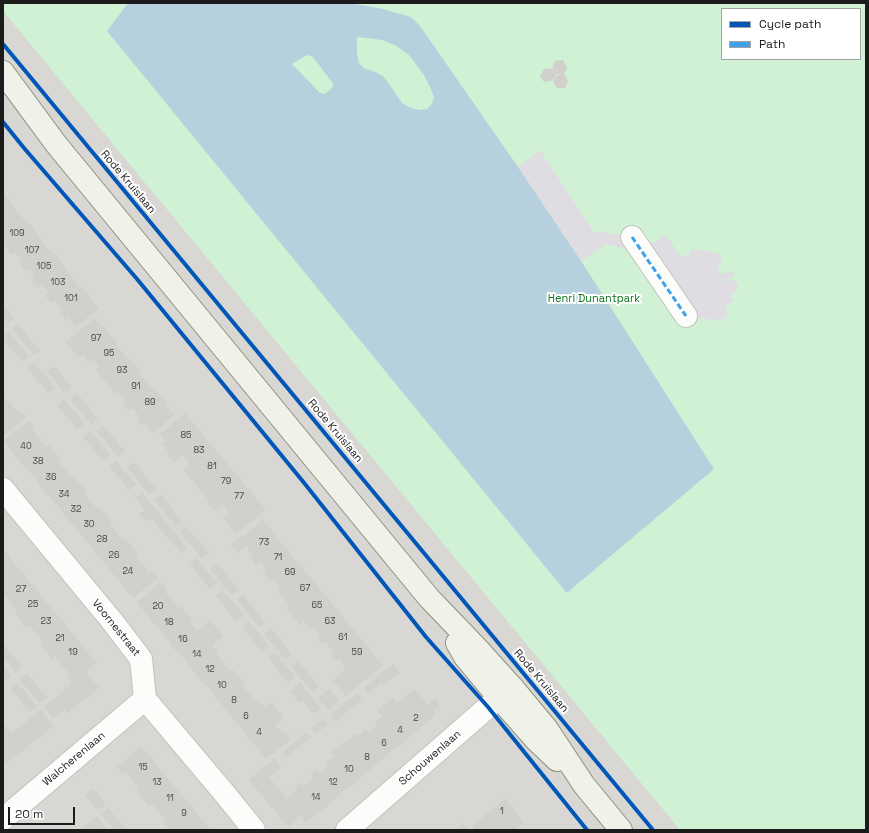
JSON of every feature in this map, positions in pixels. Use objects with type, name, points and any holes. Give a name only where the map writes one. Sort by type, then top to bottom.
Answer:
[{"type":"main road","points":[[3,72],[56,144],[429,598],[477,648],[506,693],[547,729],[584,784],[621,830]]},
{"type":"main road","points":[[3,96],[56,144]]},
{"type":"street","points":[[632,237],[686,316]]},
{"type":"street","name":"Voornestraat","points":[[3,489],[112,621],[141,659],[145,699]]},
{"type":"street","name":"Schouwenlaan","points":[[347,830],[506,693]]},
{"type":"street","points":[[145,699],[254,830]]},
{"type":"street","name":"Walcherenlaan","points":[[4,815],[145,699]]},
{"type":"shaded area","name":"Henri Dunantpark","points":[[3,3],[866,3],[866,830],[3,830]]},
{"type":"shaded area","points":[[540,150],[593,231],[632,237],[645,248],[666,235],[681,256],[688,255],[691,249],[719,254],[722,261],[717,269],[722,274],[729,271],[734,272],[733,277],[726,280],[727,282],[731,280],[735,281],[738,285],[737,290],[731,296],[734,300],[729,303],[726,308],[728,316],[721,321],[686,316],[633,250],[606,244],[581,261],[518,167]]},
{"type":"green space","name":"Henri Dunantpark","points":[[3,3],[866,3],[866,830],[680,830],[3,11]]},
{"type":"water","points":[[128,3],[350,3],[383,9],[411,17],[420,26],[518,167],[581,261],[714,469],[568,592],[566,592],[107,31]],"holes":[[[357,37],[382,40],[395,45],[409,55],[424,75],[431,89],[434,98],[431,105],[427,109],[420,110],[403,104],[384,77],[364,68],[359,63],[357,53]],[[307,55],[313,57],[334,85],[325,94],[320,93],[292,64]]]},
{"type":"building","points":[[563,60],[567,67],[564,74],[556,74],[552,68],[555,61]]},
{"type":"building","points":[[551,68],[556,74],[552,81],[544,82],[540,76],[544,69]]},
{"type":"building","points":[[564,74],[568,81],[565,88],[557,88],[553,82],[556,75]]},
{"type":"building","points":[[3,192],[53,255],[55,254],[79,287],[80,286],[99,308],[76,327],[68,317],[65,320],[59,312],[62,310],[55,301],[52,303],[45,296],[49,293],[42,285],[38,288],[32,280],[35,278],[28,269],[25,271],[19,263],[22,261],[15,253],[12,255],[3,244]]},
{"type":"building","points":[[3,305],[14,318],[8,323],[3,317]]},
{"type":"building","points":[[96,317],[97,318],[95,320],[103,328],[104,327],[117,342],[115,343],[130,362],[132,361],[142,373],[140,374],[156,393],[157,392],[168,404],[166,405],[173,414],[176,414],[153,433],[145,423],[142,426],[136,419],[139,416],[132,408],[129,410],[123,403],[126,400],[119,392],[116,394],[96,370],[99,367],[93,359],[89,362],[83,355],[79,358],[65,342]]},
{"type":"building","points":[[18,324],[40,351],[34,355],[12,329]]},
{"type":"building","points":[[8,331],[29,356],[22,362],[3,339],[3,335]]},
{"type":"building","points":[[34,362],[55,388],[48,393],[27,368]]},
{"type":"building","points":[[54,366],[72,387],[65,393],[47,371]]},
{"type":"building","points":[[77,393],[98,419],[92,425],[70,399]]},
{"type":"building","points":[[3,395],[17,411],[19,410],[26,417],[3,436]]},
{"type":"building","points":[[64,399],[85,424],[77,429],[57,405]]},
{"type":"building","points":[[186,412],[186,415],[212,446],[214,446],[213,447],[266,510],[236,534],[223,518],[229,513],[222,504],[214,511],[208,503],[210,502],[184,470],[190,464],[183,455],[174,462],[162,444],[166,441],[160,434]]},
{"type":"building","points":[[29,421],[35,429],[33,431],[46,447],[49,445],[61,460],[59,462],[72,478],[74,477],[86,491],[84,493],[97,509],[100,508],[112,522],[110,524],[124,541],[126,539],[138,554],[135,556],[149,573],[151,571],[158,578],[133,598],[74,526],[68,521],[63,514],[64,513],[37,483],[38,482],[4,441]]},
{"type":"building","points":[[103,425],[125,451],[118,457],[97,431]]},
{"type":"building","points":[[90,431],[110,455],[103,461],[83,437]]},
{"type":"building","points":[[116,461],[136,485],[129,490],[109,466]]},
{"type":"building","points":[[134,462],[156,489],[149,494],[127,467]]},
{"type":"building","points":[[142,492],[187,548],[181,553],[151,518],[146,522],[139,514],[145,510],[135,498]]},
{"type":"building","points":[[161,495],[182,521],[176,526],[154,500]]},
{"type":"building","points":[[263,520],[302,568],[305,568],[303,569],[315,583],[318,584],[317,585],[329,600],[332,600],[330,601],[369,649],[371,648],[370,650],[383,665],[346,696],[333,680],[344,671],[343,670],[346,667],[339,659],[336,661],[330,654],[334,652],[325,641],[322,644],[317,638],[320,635],[313,627],[310,629],[303,622],[300,625],[287,608],[290,606],[277,590],[280,587],[273,578],[270,581],[263,573],[267,571],[260,562],[256,565],[250,557],[253,555],[246,546],[238,553],[231,545]]},
{"type":"building","points":[[186,526],[209,553],[202,559],[180,532]]},
{"type":"building","points":[[3,549],[97,663],[86,671],[99,688],[68,713],[65,709],[53,718],[44,707],[72,683],[66,675],[68,673],[55,656],[52,659],[40,644],[43,642],[29,625],[26,627],[15,613],[17,611],[3,594]]},
{"type":"building","points":[[196,558],[217,583],[210,589],[190,564]]},
{"type":"building","points":[[217,563],[239,590],[232,595],[210,569]]},
{"type":"building","points":[[161,582],[167,590],[165,592],[179,608],[181,606],[193,621],[191,623],[197,631],[210,620],[223,636],[212,645],[219,652],[216,654],[230,671],[232,669],[245,683],[242,685],[256,702],[258,699],[264,707],[271,702],[284,717],[275,725],[282,733],[284,731],[291,739],[266,759],[207,686],[206,687],[155,624],[154,625],[137,602]]},
{"type":"building","points":[[223,590],[243,615],[236,621],[216,596]]},
{"type":"building","points":[[243,595],[265,622],[259,627],[237,600]]},
{"type":"building","points":[[249,621],[269,646],[262,652],[242,627]]},
{"type":"building","points":[[271,629],[292,654],[285,660],[264,634]]},
{"type":"building","points":[[3,643],[22,667],[15,672],[3,658]]},
{"type":"building","points":[[275,652],[295,677],[288,683],[268,658]]},
{"type":"building","points":[[298,661],[319,686],[312,692],[291,666]]},
{"type":"building","points":[[393,664],[400,672],[383,685],[381,683],[368,694],[364,688]]},
{"type":"building","points":[[3,666],[11,676],[4,681],[3,680]]},
{"type":"building","points":[[27,674],[48,698],[40,703],[20,680]]},
{"type":"building","points":[[16,682],[37,706],[30,712],[10,688]]},
{"type":"building","points":[[300,683],[321,708],[314,714],[303,701],[300,703],[290,691]]},
{"type":"building","points":[[329,689],[339,701],[328,710],[318,698]]},
{"type":"building","points":[[414,689],[428,705],[435,699],[440,705],[433,711],[436,715],[339,795],[324,809],[325,812],[322,809],[306,823],[301,816],[288,827],[249,780],[275,758],[281,767],[269,777],[287,799],[297,791],[294,788],[301,783],[304,786],[313,778],[310,775],[317,769],[320,772],[329,765],[326,762],[334,756],[331,753],[357,733],[359,735],[366,729],[368,732],[378,725],[375,722],[382,716],[377,710],[392,698],[397,703]]},
{"type":"building","points":[[357,693],[362,699],[336,721],[331,715]]},
{"type":"building","points":[[40,710],[53,726],[6,764],[3,761],[3,727],[5,725],[12,733]]},
{"type":"building","points":[[324,718],[328,724],[316,734],[311,729]]},
{"type":"building","points":[[307,732],[311,737],[286,758],[282,753]]},
{"type":"building","points":[[142,747],[142,749],[149,757],[150,756],[211,830],[169,830],[163,823],[166,821],[152,804],[149,806],[137,791],[140,789],[126,772],[124,775],[117,767]]},
{"type":"building","points":[[93,788],[106,804],[98,810],[85,795]]},
{"type":"building","points":[[505,799],[524,822],[515,830],[475,830],[472,826]]},
{"type":"building","points":[[108,808],[126,830],[114,830],[101,814]]},
{"type":"building","points":[[97,816],[108,830],[80,830],[87,825]]},
{"type":"building","points":[[463,823],[469,830],[455,830]]},
{"type":"marked path","points":[[632,237],[686,316]]},
{"type":"cycle path","name":"Rode Kruislaan","points":[[3,44],[653,830]]},
{"type":"cycle path","points":[[3,122],[137,279],[305,484],[426,637],[488,707],[587,830]]}]
